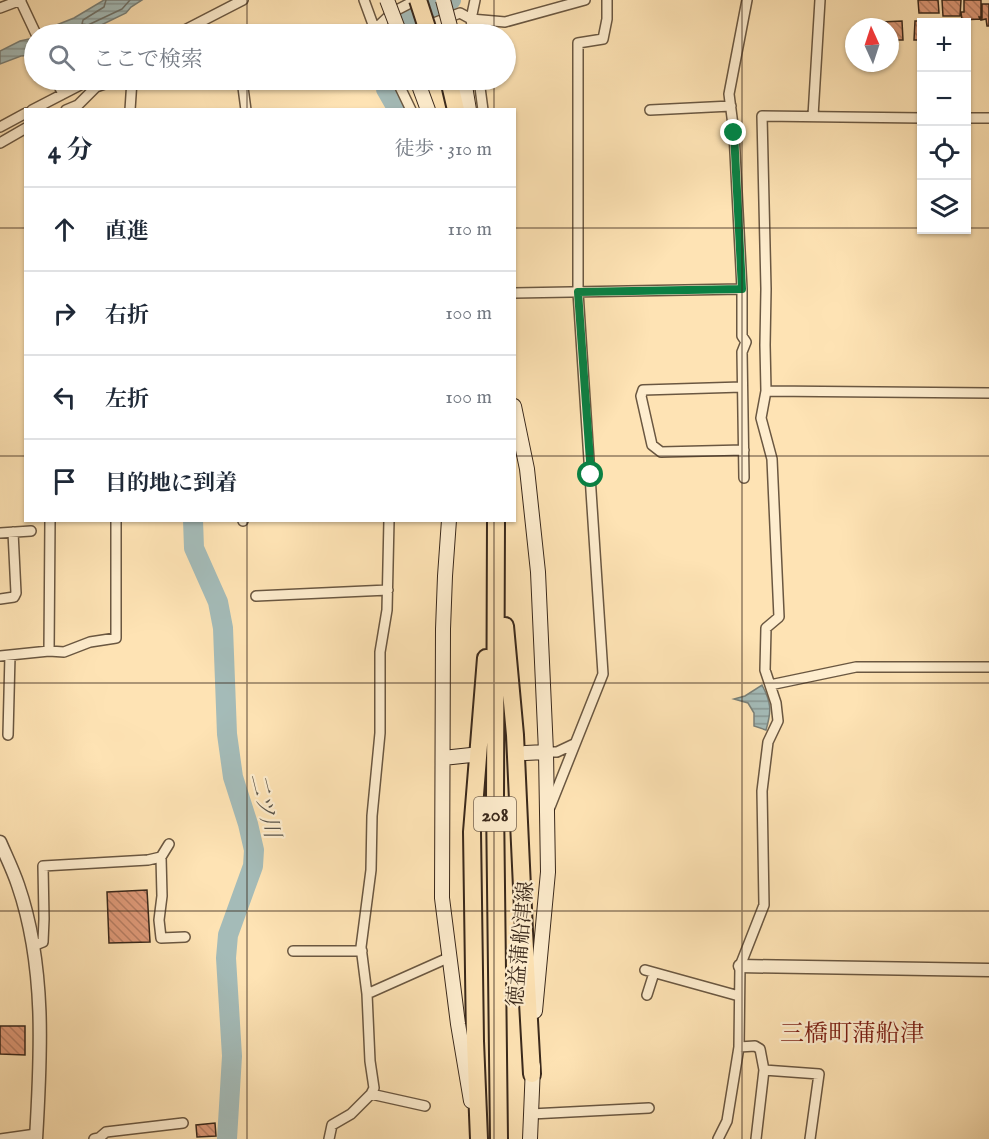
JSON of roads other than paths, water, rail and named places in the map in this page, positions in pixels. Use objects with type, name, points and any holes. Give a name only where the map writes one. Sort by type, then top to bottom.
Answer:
[{"type":"highway","points":[[417,0],[425,24]]},
{"type":"highway","points":[[425,0],[433,24]]},
{"type":"highway","points":[[445,90],[449,108]]},
{"type":"highway","points":[[451,90],[456,108]]},
{"type":"highway","points":[[496,523],[515,735],[532,1074]]},
{"type":"highway","points":[[478,1139],[472,832],[496,523]]},
{"type":"highway","name":"208","points":[[496,523],[495,802],[499,1139]]},
{"type":"main road","points":[[387,0],[396,24]]},
{"type":"main road","points":[[443,0],[449,24]]},
{"type":"main road","points":[[421,90],[427,108]]},
{"type":"main road","points":[[466,90],[469,108]]},
{"type":"main road","name":"徳益蒲船津線","points":[[516,424],[538,572],[546,752],[548,872],[536,998],[530,1139]]},
{"type":"main road","points":[[449,522],[443,629],[442,898],[458,1024],[478,1139]]},
{"type":"main road","points":[[525,753],[546,752]]},
{"type":"main road","points":[[443,758],[471,755]]},
{"type":"street","points":[[196,24],[243,0]]},
{"type":"street","points":[[364,0],[371,24]]},
{"type":"street","points":[[381,24],[393,12],[417,0]]},
{"type":"street","points":[[472,24],[475,0]]},
{"type":"street","points":[[431,24],[460,13],[471,19],[505,22],[585,0]]},
{"type":"street","points":[[547,815],[603,674],[578,292],[578,43],[603,39],[608,19],[607,0]]},
{"type":"street","points":[[744,478],[742,352],[746,342],[742,336],[742,289],[734,133],[729,94],[747,0]]},
{"type":"street","points":[[813,116],[820,0]]},
{"type":"street","points":[[0,8],[21,3],[31,24]]},
{"type":"street","points":[[34,108],[55,90]]},
{"type":"street","points":[[71,108],[78,105],[93,90]]},
{"type":"street","points":[[130,108],[131,90]]},
{"type":"street","points":[[243,90],[246,108]]},
{"type":"street","points":[[401,90],[410,108]]},
{"type":"street","points":[[480,90],[483,108]]},
{"type":"street","points":[[650,110],[731,106]]},
{"type":"street","points":[[0,127],[24,114]]},
{"type":"street","points":[[718,1139],[727,1121],[739,1047],[740,966],[764,905],[762,791],[768,742],[778,721],[777,702],[765,670],[766,628],[779,617],[772,459],[761,418],[766,391],[762,116],[917,118]]},
{"type":"street","points":[[971,118],[989,118]]},
{"type":"street","points":[[0,143],[24,129]]},
{"type":"street","points":[[516,293],[742,289]]},
{"type":"street","points":[[742,387],[643,390],[641,396],[652,445],[661,452],[744,450]]},
{"type":"street","points":[[766,391],[989,393]]},
{"type":"street","points":[[49,651],[50,522]]},
{"type":"street","points":[[0,656],[49,651],[64,652],[90,642],[116,638],[116,522]]},
{"type":"street","points":[[329,1139],[332,1125],[351,1114],[374,1088],[369,1061],[367,994],[361,946],[371,870],[372,816],[380,733],[380,652],[387,610],[389,522]]},
{"type":"street","points":[[0,533],[31,531]]},
{"type":"street","points":[[0,599],[14,597],[16,593],[13,532]]},
{"type":"street","points":[[256,596],[388,590]]},
{"type":"street","points":[[8,735],[10,655]]},
{"type":"street","points":[[770,685],[856,667],[989,667]]},
{"type":"street","points":[[546,752],[557,752],[574,744]]},
{"type":"street","points":[[0,842],[26,911],[38,975],[40,1016],[36,1137],[0,1139]]},
{"type":"street","points":[[169,844],[161,857],[162,896],[159,920],[162,938],[185,937]]},
{"type":"street","points":[[33,946],[43,942],[43,866],[148,860],[161,857]]},
{"type":"street","points":[[293,951],[362,951]]},
{"type":"street","points":[[367,994],[450,957]]},
{"type":"street","points":[[740,966],[989,970]]},
{"type":"street","points":[[647,995],[650,971],[739,996]]},
{"type":"street","points":[[739,1047],[760,1048],[764,1070],[756,1139]]},
{"type":"street","points":[[764,1070],[819,1074],[810,1139]]},
{"type":"street","points":[[371,1094],[424,1106]]},
{"type":"street","points":[[531,1114],[649,1108]]},
{"type":"street","points":[[94,1139],[106,1132],[183,1123]]},
{"type":"water","points":[[104,0],[142,0],[126,13],[103,24],[59,24]]},
{"type":"water","points":[[24,40],[24,56],[0,64],[0,51]]},
{"type":"water","points":[[762,685],[770,706],[766,730],[754,726],[754,713],[748,703],[734,699],[745,696]]},
{"type":"waterway","name":"二ツ川","points":[[403,24],[412,16],[451,0]]},
{"type":"waterway","name":"二ツ川","points":[[387,90],[397,108]]},
{"type":"waterway","name":"二ツ川","points":[[193,522],[194,548],[218,602],[223,628],[227,734],[233,777],[254,850],[253,866],[228,935],[226,958],[232,1056],[227,1139]]},
{"type":"district","name":"三橋町蒲船津","points":[[852,1033]]}]
